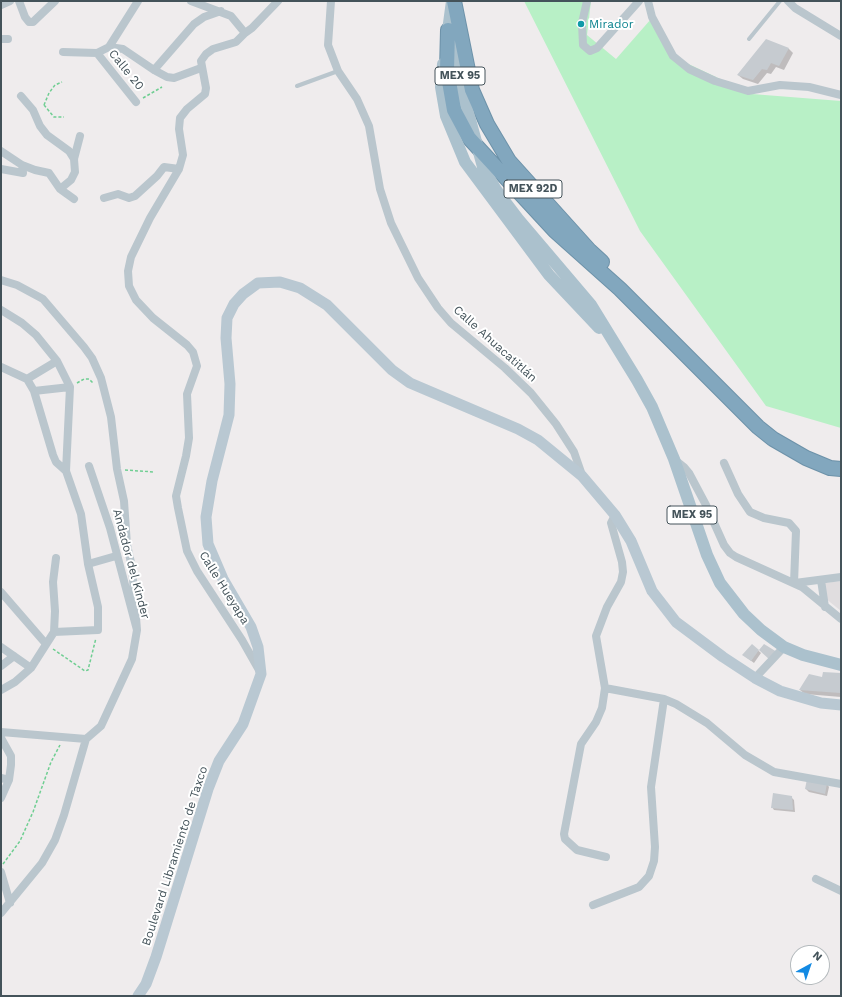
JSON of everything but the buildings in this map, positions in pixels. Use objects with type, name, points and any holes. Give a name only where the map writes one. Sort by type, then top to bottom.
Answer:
[{"type":"highway","name":"MEX 92D","points":[[453,1],[472,90],[487,124],[509,161],[590,251],[625,283],[654,313],[674,342]]},
{"type":"highway","name":"MEX 92D","points":[[448,30],[447,70],[454,110],[461,126],[479,150],[555,231],[620,289],[733,403],[773,439],[806,458],[830,468],[841,469]]},
{"type":"main road","name":"MEX 95","points":[[453,1],[443,59],[441,87],[446,116],[465,162],[549,275],[616,346]]},
{"type":"main road","name":"MEX 95","points":[[453,1],[457,55],[463,94],[483,166],[496,190],[563,274],[591,305],[652,407],[674,459],[706,555],[720,583],[744,614],[784,647],[803,655],[841,664]]},
{"type":"main road","name":"Boulevard Libramiento de Taxco","points":[[138,996],[146,984],[156,957],[208,789],[220,761],[242,724],[261,674],[258,647],[250,627],[223,579],[208,544],[206,517],[212,481],[229,415],[230,384],[226,338],[227,318],[234,304],[243,294],[258,283],[280,282],[300,288],[327,305],[392,370],[410,382],[518,429],[538,440],[582,476],[615,515],[631,541],[652,591],[662,606],[676,622],[696,638],[755,678],[780,691],[798,697],[841,705]]},
{"type":"street","points":[[1,5],[10,1]]},
{"type":"street","points":[[18,1],[29,22],[33,22],[55,1]]},
{"type":"street","points":[[63,52],[97,53],[109,47],[138,1]]},
{"type":"street","points":[[192,1],[231,16],[241,26],[245,33]]},
{"type":"street","points":[[104,198],[118,194],[129,198],[135,196],[157,176],[164,167],[179,169],[183,155],[179,129],[180,118],[187,109],[205,94],[204,76],[200,61],[206,54],[225,44],[236,42],[278,1]]},
{"type":"street","name":"Calle Ahuacatitlán","points":[[331,1],[328,45],[338,71],[357,99],[369,126],[380,189],[392,223],[418,278],[438,308],[451,323],[505,368],[531,393],[556,424],[574,452],[582,476]]},
{"type":"street","points":[[587,1],[582,23],[583,45],[590,51],[597,48],[639,1]]},
{"type":"street","points":[[648,1],[652,17],[673,56],[689,69],[715,82],[748,91],[780,85],[809,87],[841,95]]},
{"type":"street","points":[[788,1],[795,8],[841,36]]},
{"type":"street","points":[[154,70],[194,24],[204,17],[221,11]]},
{"type":"street","points":[[109,47],[123,49],[167,77],[174,78],[201,68]]},
{"type":"street","name":"Calle 20","points":[[97,53],[136,102]]},
{"type":"street","points":[[21,96],[33,110],[40,126],[47,135],[69,151],[74,159]]},
{"type":"street","points":[[60,189],[71,180],[75,172],[74,159],[80,136]]},
{"type":"street","points":[[1,151],[35,170],[49,172],[60,189],[74,199]]},
{"type":"street","points":[[1,169],[23,173],[22,164]]},
{"type":"street","name":"Calle Hueyapa","points":[[179,169],[150,218],[131,257],[128,271],[129,286],[136,300],[153,318],[187,345],[193,352],[197,366],[187,394],[189,438],[176,496],[187,551],[197,571],[242,640],[261,674]]},
{"type":"street","points":[[1,280],[17,285],[43,299],[92,358],[101,378],[111,417],[117,469],[124,501],[127,545],[132,567],[137,630]]},
{"type":"street","points":[[1,310],[22,323],[36,335],[57,361],[70,387],[66,471],[81,514],[88,564],[98,607],[98,630],[54,632]]},
{"type":"street","points":[[27,379],[57,361]]},
{"type":"street","points":[[1,367],[27,379],[34,391],[53,455],[56,462],[66,471]]},
{"type":"street","points":[[34,391],[70,387]]},
{"type":"street","points":[[674,459],[684,467],[688,473],[706,505],[724,545],[730,553],[753,566],[794,583],[811,594],[841,619]]},
{"type":"street","points":[[724,463],[738,494],[750,512],[764,518],[789,523],[796,531],[794,583]]},
{"type":"street","name":"Andador del Kinder","points":[[86,739],[96,732],[105,719],[132,659],[137,630],[116,556],[110,528],[89,466]]},
{"type":"street","points":[[606,857],[577,850],[565,839],[564,834],[581,744],[596,722],[602,708],[605,688],[596,636],[607,607],[621,582],[623,572],[622,562],[611,523],[615,515]]},
{"type":"street","points":[[88,564],[116,556]]},
{"type":"street","points":[[1,690],[15,682],[31,668],[54,632],[55,610],[53,582],[56,558]]},
{"type":"street","points":[[794,583],[841,577]]},
{"type":"street","points":[[821,580],[825,607]]},
{"type":"street","points":[[1,592],[46,644]]},
{"type":"street","points":[[1,646],[31,668]]},
{"type":"street","points":[[755,678],[784,647]]},
{"type":"street","points":[[1,666],[14,656]]},
{"type":"street","points":[[605,688],[664,700],[690,711],[745,755],[774,772],[841,784]]},
{"type":"street","points":[[593,905],[639,887],[649,876],[654,861],[655,847],[651,787],[664,700]]},
{"type":"street","points":[[1,732],[86,739],[64,815],[55,840],[42,863],[1,913]]},
{"type":"street","points":[[1,738],[11,756],[12,764],[5,779],[1,798]]},
{"type":"street","points":[[1,872],[10,903]]},
{"type":"street","points":[[816,879],[841,891]]},
{"type":"lane","points":[[749,39],[780,1]]},
{"type":"lane","points":[[297,86],[338,71]]},
{"type":"path","points":[[62,82],[55,85],[49,93],[44,105],[54,117],[64,117]]},
{"type":"path","points":[[136,102],[162,87]]},
{"type":"path","points":[[70,387],[84,379],[90,379]]},
{"type":"path","points":[[117,469],[154,472]]},
{"type":"path","points":[[46,644],[85,671],[88,670],[91,662],[98,630]]},
{"type":"path","points":[[1,867],[20,840],[33,812],[51,762],[60,746],[63,736]]},
{"type":"shaded area","points":[[841,581],[841,611],[825,598],[824,583]]},
{"type":"green space","points":[[524,1],[591,1],[587,35],[616,59],[651,19],[678,59],[752,94],[841,101],[841,428],[766,406],[640,231]]},
{"type":"place","name":"Mirador","points":[[581,24]]}]
